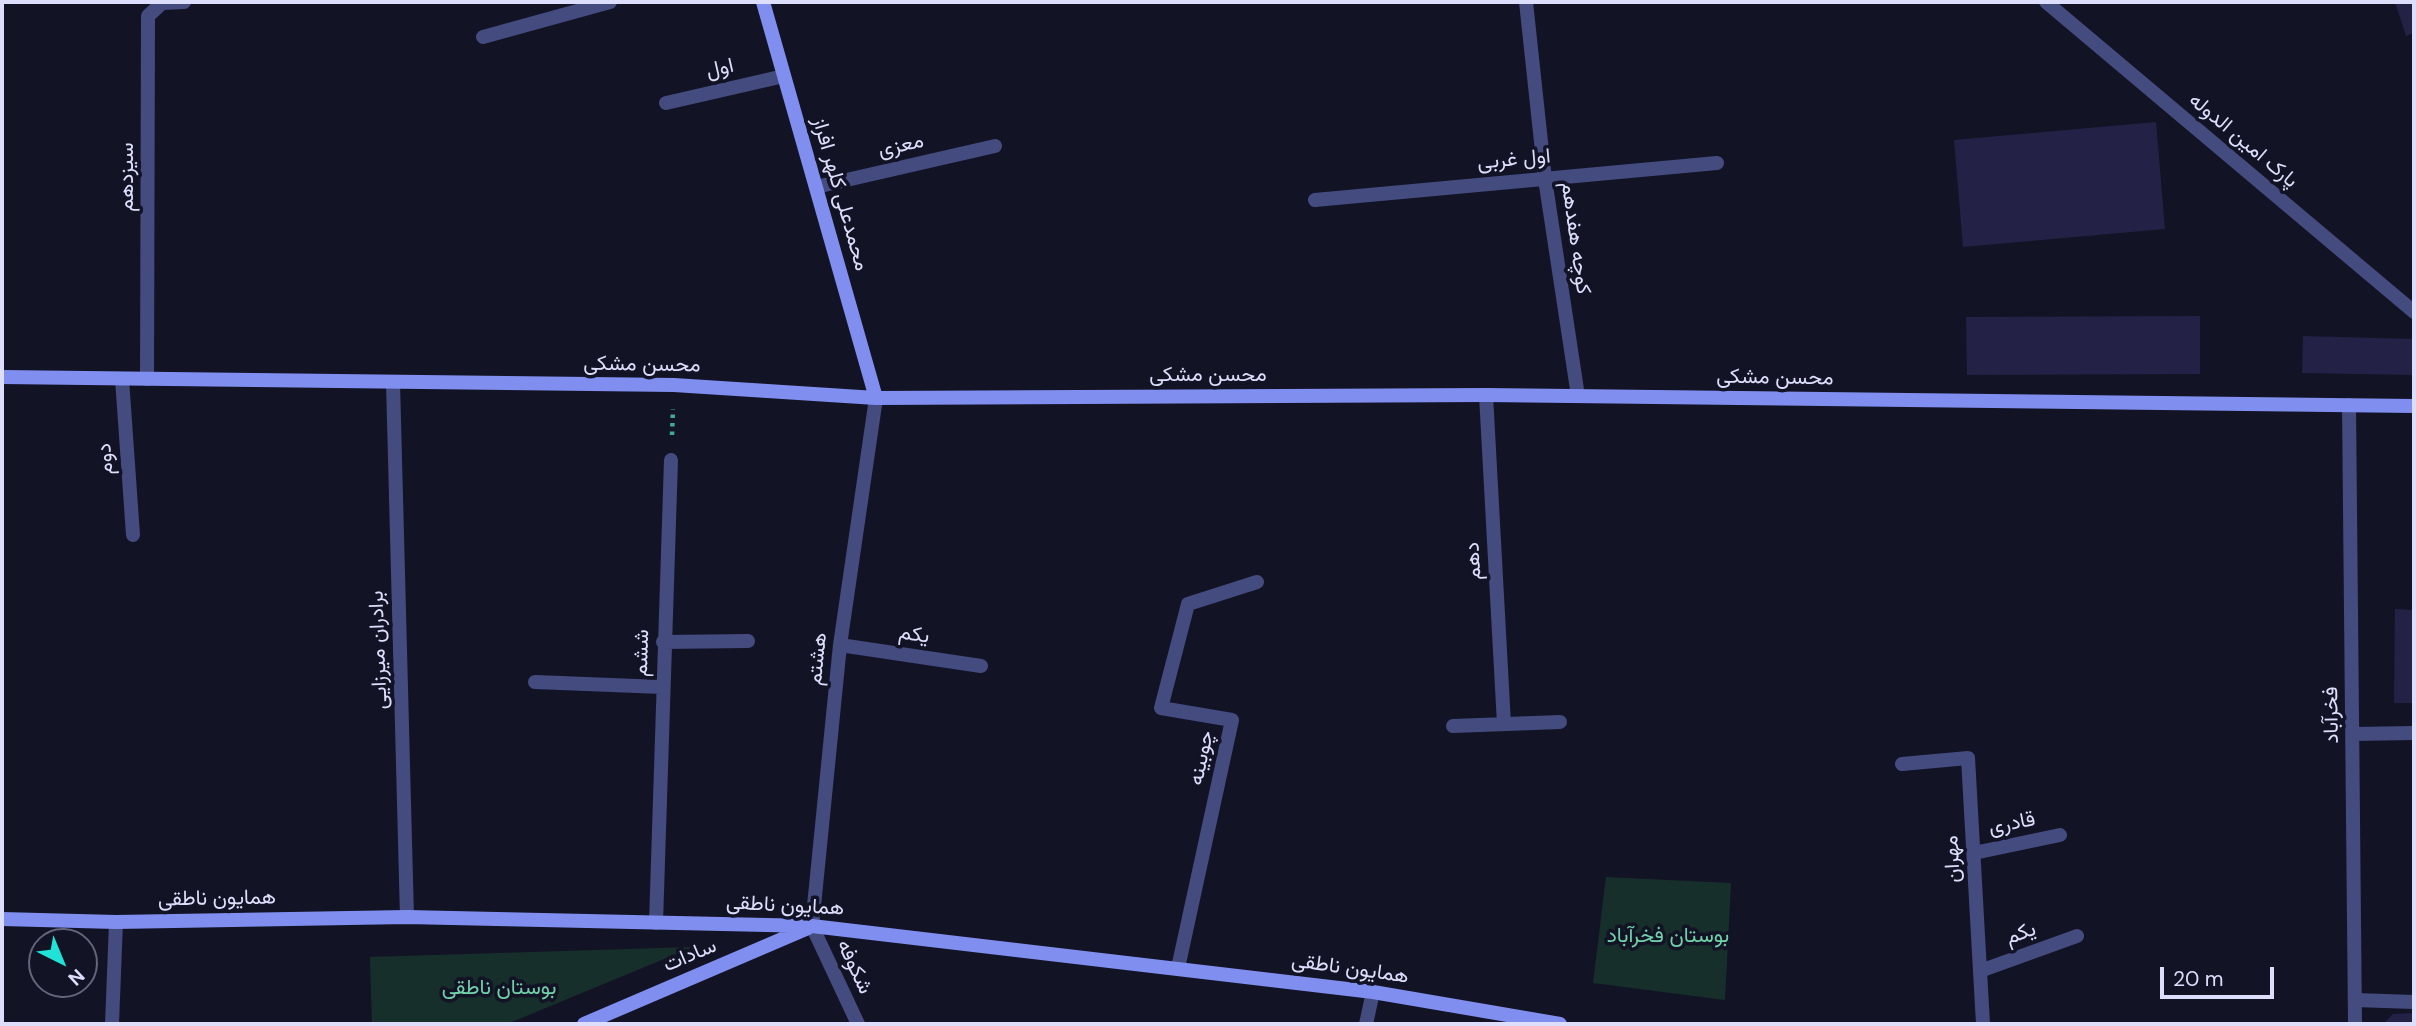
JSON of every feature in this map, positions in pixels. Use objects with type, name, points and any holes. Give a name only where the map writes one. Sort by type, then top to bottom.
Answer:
[{"type":"main road","name":"محمدعلی کلهر افراز","points":[[763,2],[876,398]]},
{"type":"main road","name":"محسن مشکی","points":[[2,377],[674,385],[876,398],[1486,395],[2414,406]]},
{"type":"main road","name":"همایون ناطقی","points":[[2,919],[116,922],[407,917],[813,926],[1373,992],[1560,1024]]},
{"type":"main road","name":"سادات","points":[[584,1024],[813,926]]},
{"type":"street","name":"سیزدهم","points":[[147,379],[148,16],[162,3],[184,2]]},
{"type":"street","points":[[484,37],[610,2]]},
{"type":"street","name":"کوچه هفدهم","points":[[1526,2],[1545,179],[1578,396]]},
{"type":"street","name":"پارک امین الدوله","points":[[2046,2],[2414,312]]},
{"type":"street","name":"اول","points":[[666,103],[784,76]]},
{"type":"street","name":"معزی","points":[[816,187],[995,146]]},
{"type":"street","name":"اول غربی","points":[[1315,200],[1717,163]]},
{"type":"street","name":"دوم","points":[[122,379],[133,535]]},
{"type":"street","name":"برادران میرزایی","points":[[393,382],[407,917]]},
{"type":"street","name":"دهم","points":[[1486,395],[1504,724]]},
{"type":"street","name":"هشتم","points":[[813,926],[840,645],[876,398]]},
{"type":"street","name":"فخرآباد","points":[[2349,405],[2355,1024]]},
{"type":"street","name":"ششم","points":[[656,923],[663,642],[671,460]]},
{"type":"street","name":"چوبینه","points":[[1178,968],[1232,720],[1161,708],[1188,604],[1256,582]]},
{"type":"street","points":[[663,642],[748,641]]},
{"type":"street","name":"یکم","points":[[840,645],[981,666]]},
{"type":"street","points":[[535,682],[662,687]]},
{"type":"street","points":[[1453,726],[1560,722]]},
{"type":"street","points":[[2353,734],[2414,733]]},
{"type":"street","name":"مهران","points":[[1902,764],[1968,758],[1983,1024]]},
{"type":"street","name":"قادری","points":[[1974,853],[2060,835]]},
{"type":"street","points":[[112,1024],[116,922]]},
{"type":"street","name":"شکوفه","points":[[813,926],[858,1024]]},
{"type":"street","name":"یکم","points":[[1980,971],[2077,936]]},
{"type":"street","points":[[1366,1024],[1373,992]]},
{"type":"street","points":[[2355,1000],[2414,1002]]},
{"type":"path","points":[[671,460],[674,385]]},
{"type":"green space","name":"بوستان فخرآباد","points":[[1606,877],[1731,883],[1725,1000],[1593,983]]},
{"type":"green space","name":"بوستان ناطقی","points":[[693,947],[507,1024],[372,1024],[370,957]]},
{"type":"building","points":[[2395,2],[2414,2],[2414,33],[2406,36]]},
{"type":"building","points":[[2156,122],[2165,229],[1963,247],[1954,140]]},
{"type":"building","points":[[2200,316],[2200,374],[1967,375],[1966,317]]},
{"type":"building","points":[[2303,336],[2414,339],[2414,375],[2302,373]]},
{"type":"building","points":[[2395,609],[2414,610],[2414,703],[2394,703]]},
{"type":"building","points":[[2414,1013],[2414,1024],[2383,1024],[2393,1014]]}]
